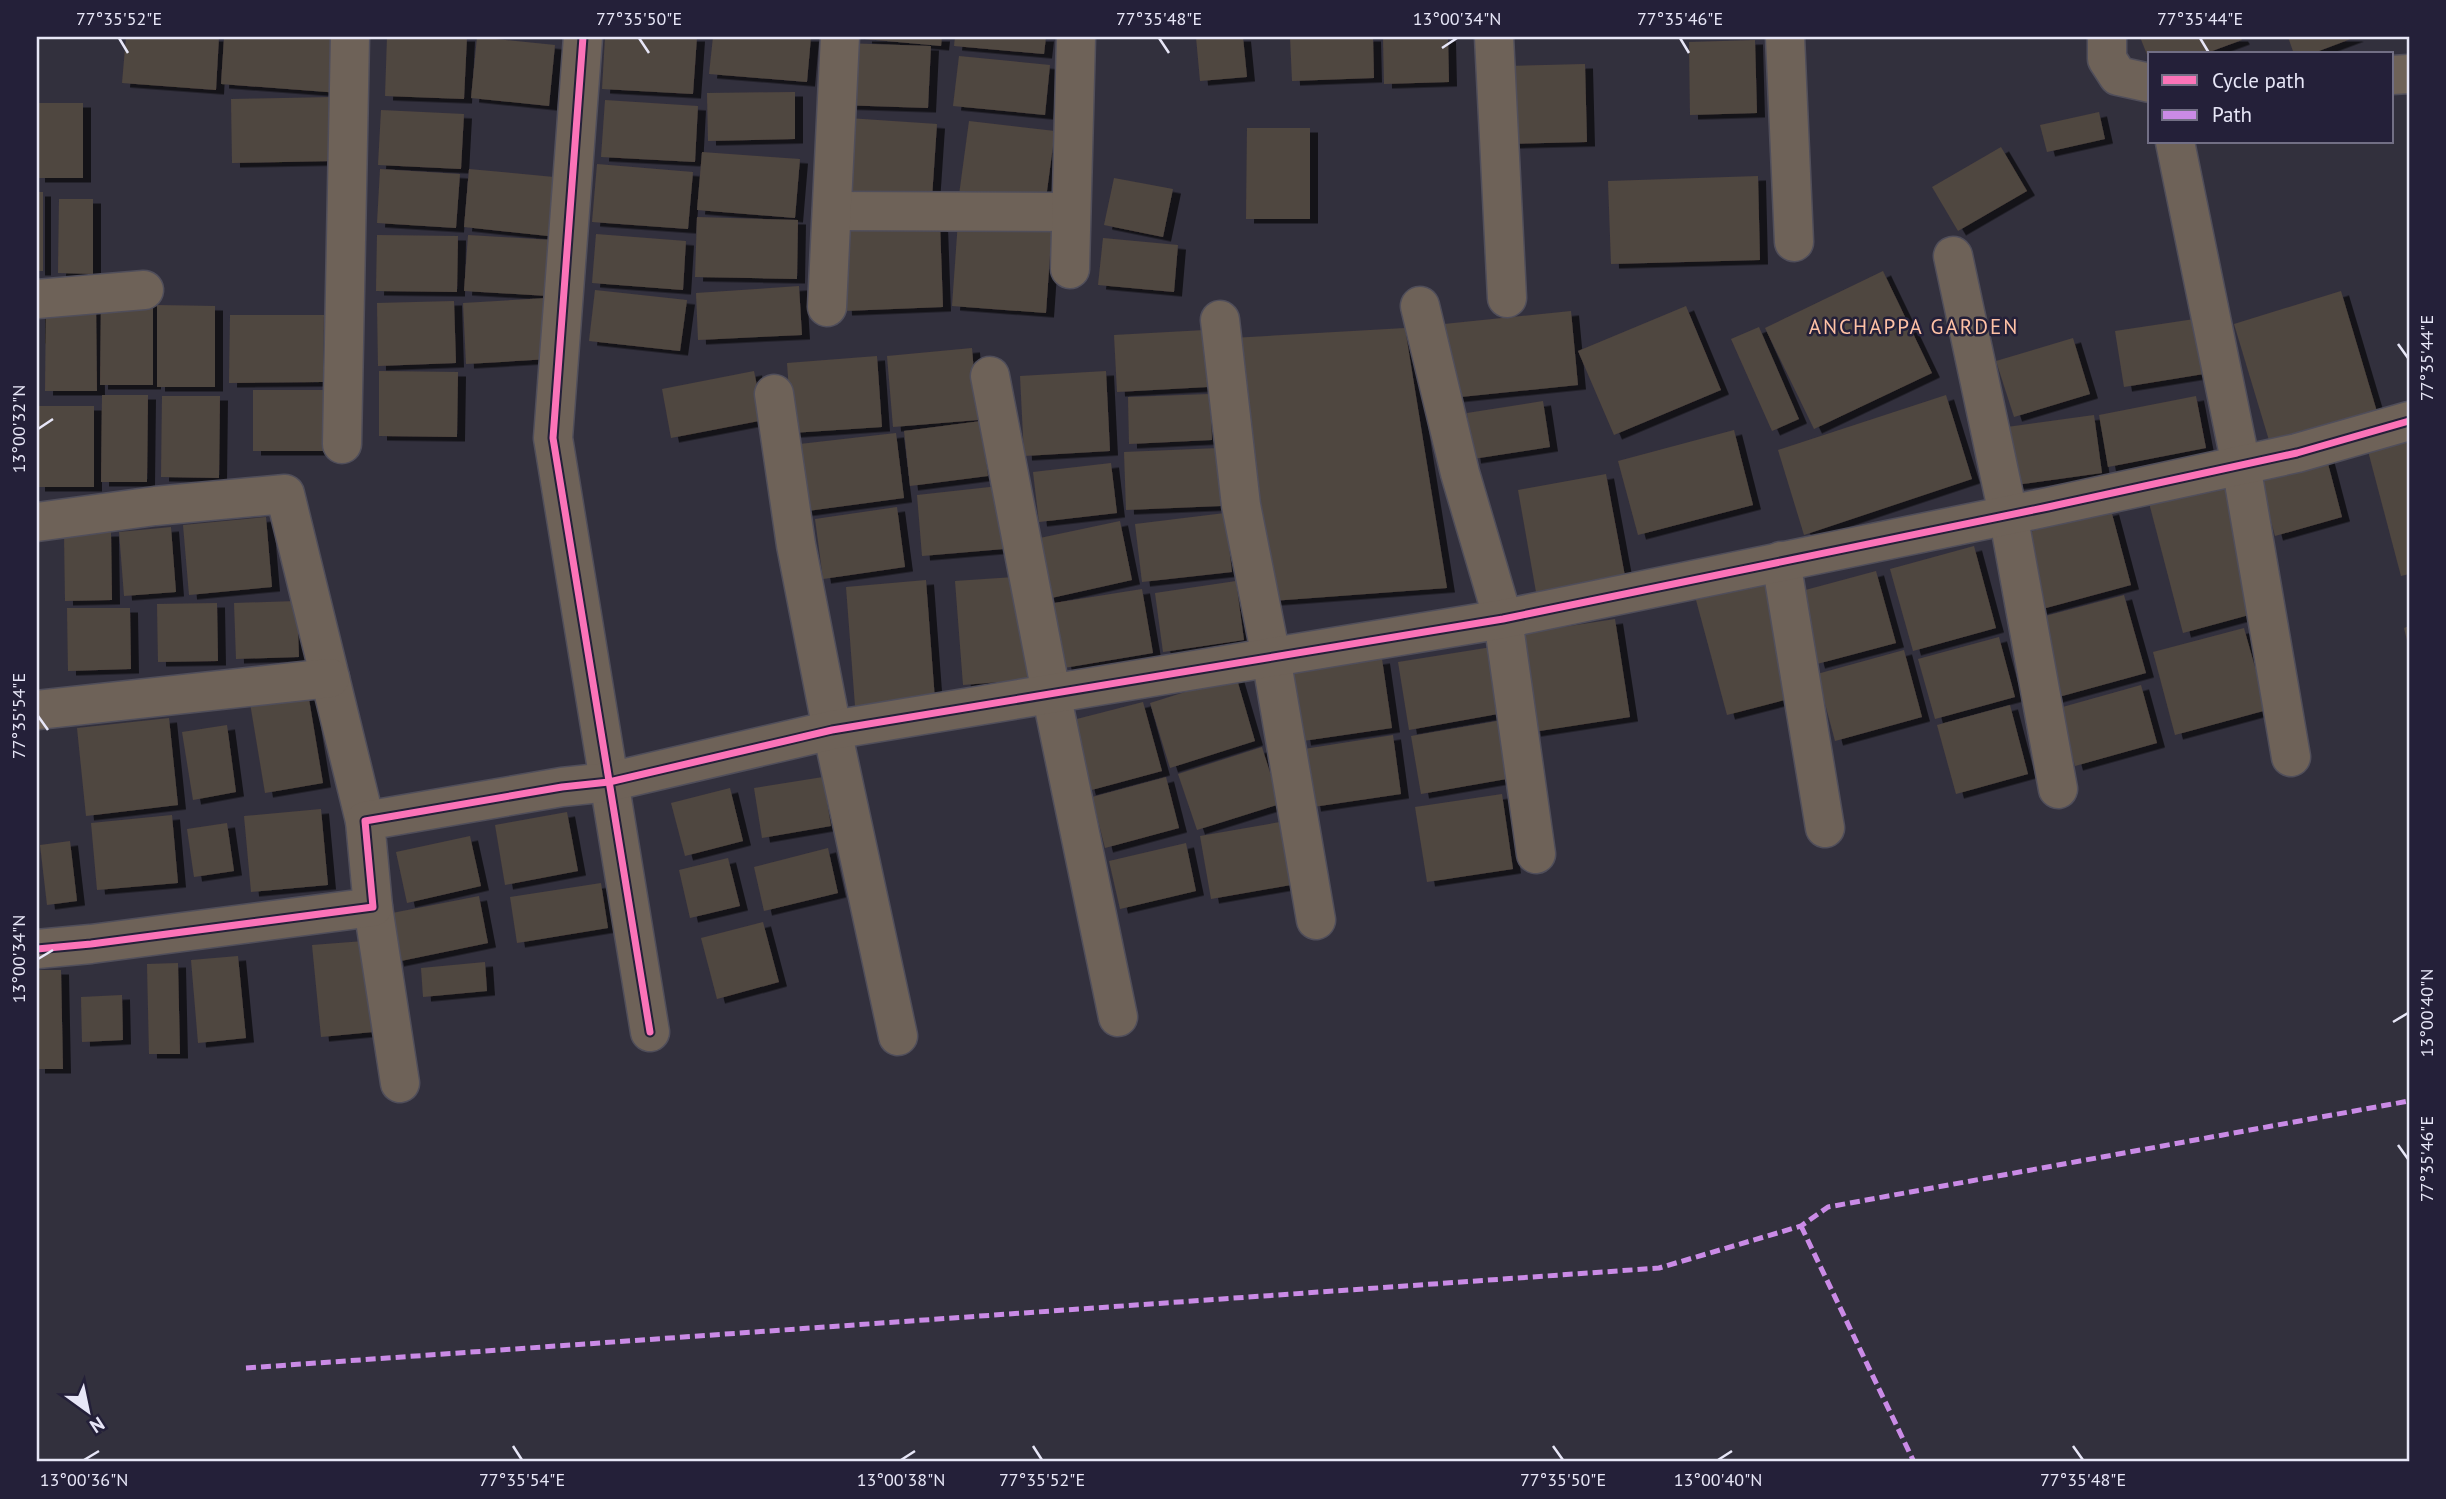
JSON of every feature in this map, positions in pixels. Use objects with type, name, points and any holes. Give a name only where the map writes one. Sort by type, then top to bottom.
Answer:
[{"type":"street","points":[[342,444],[350,37]]},
{"type":"street","points":[[583,37],[554,438],[650,1032]]},
{"type":"street","points":[[827,307],[840,37]]},
{"type":"street","points":[[1070,269],[1076,37]]},
{"type":"street","points":[[1494,37],[1507,298]]},
{"type":"street","points":[[1786,37],[1794,242]]},
{"type":"street","points":[[2107,37],[2107,59],[2118,76],[2148,83]]},
{"type":"street","points":[[2175,144],[2241,464],[2291,757]]},
{"type":"street","points":[[832,211],[1071,212]]},
{"type":"street","points":[[1953,256],[2008,514],[2058,789]]},
{"type":"street","points":[[37,299],[144,290]]},
{"type":"street","points":[[1420,306],[1460,473],[1503,619],[1536,854]]},
{"type":"street","points":[[1220,320],[1241,505],[1271,657],[1316,920]]},
{"type":"street","points":[[990,376],[1051,693],[1118,1017]]},
{"type":"street","points":[[774,394],[796,545],[832,730],[898,1036]]},
{"type":"street","points":[[365,821],[562,787],[609,782],[832,730],[1503,619],[2297,453],[2409,421]]},
{"type":"street","points":[[37,522],[155,506],[285,494],[365,821],[373,907],[400,1083]]},
{"type":"street","points":[[1781,561],[1825,828]]},
{"type":"street","points":[[37,710],[330,678]]},
{"type":"street","points":[[37,949],[373,907]]},
{"type":"building","points":[[126,37],[219,37],[216,90],[122,83]]},
{"type":"building","points":[[224,37],[344,37],[340,93],[221,84]]},
{"type":"building","points":[[387,37],[467,37],[464,99],[385,96]]},
{"type":"building","points":[[477,37],[555,45],[549,106],[471,98]]},
{"type":"building","points":[[605,37],[697,37],[693,94],[602,89]]},
{"type":"building","points":[[713,37],[811,37],[807,82],[709,74]]},
{"type":"building","points":[[864,37],[942,37],[941,46]]},
{"type":"building","points":[[955,37],[1046,37],[1044,54],[954,46]]},
{"type":"building","points":[[1196,37],[1243,37],[1247,77],[1200,81]]},
{"type":"building","points":[[1290,37],[1373,37],[1374,78],[1292,81]]},
{"type":"building","points":[[1383,37],[1448,37],[1449,82],[1384,84]]},
{"type":"building","points":[[2140,37],[2240,37],[2242,40],[2209,52],[2148,52],[2148,57]]},
{"type":"building","points":[[2288,37],[2356,37],[2316,52],[2293,52]]},
{"type":"building","points":[[1755,40],[1757,113],[1690,115],[1689,42]]},
{"type":"building","points":[[842,43],[931,46],[928,108],[839,105]]},
{"type":"building","points":[[959,56],[1050,65],[1045,115],[953,106]]},
{"type":"building","points":[[1585,64],[1587,142],[1509,144],[1507,66]]},
{"type":"building","points":[[795,92],[795,139],[708,141],[707,93]]},
{"type":"building","points":[[334,97],[335,161],[232,163],[231,99]]},
{"type":"building","points":[[605,100],[698,106],[695,162],[601,157]]},
{"type":"building","points":[[37,103],[83,103],[83,178],[37,178]]},
{"type":"building","points":[[381,110],[464,114],[461,169],[378,165]]},
{"type":"building","points":[[2099,112],[2105,139],[2047,152],[2040,125]]},
{"type":"building","points":[[848,118],[937,124],[932,198],[842,193]]},
{"type":"building","points":[[969,121],[1055,131],[1045,206],[959,195]]},
{"type":"building","points":[[1247,128],[1310,128],[1310,219],[1246,219]]},
{"type":"building","points":[[2001,147],[2027,191],[1958,231],[1932,187]]},
{"type":"building","points":[[702,152],[800,159],[795,218],[697,210]]},
{"type":"building","points":[[597,164],[693,172],[688,229],[592,222]]},
{"type":"building","points":[[380,169],[460,174],[456,228],[377,223]]},
{"type":"building","points":[[469,169],[554,177],[548,236],[464,227]]},
{"type":"building","points":[[1758,176],[1760,260],[1611,264],[1608,181]]},
{"type":"building","points":[[1114,178],[1173,189],[1163,237],[1104,225]]},
{"type":"building","points":[[37,192],[43,192],[43,271],[37,271]]},
{"type":"building","points":[[59,199],[93,199],[93,274],[58,273]]},
{"type":"building","points":[[697,217],[798,220],[797,279],[695,277]]},
{"type":"building","points":[[958,221],[1052,227],[1046,313],[952,306]]},
{"type":"building","points":[[940,223],[943,307],[844,311],[840,226]]},
{"type":"building","points":[[596,234],[686,241],[683,290],[592,283]]},
{"type":"building","points":[[377,235],[458,236],[457,292],[376,291]]},
{"type":"building","points":[[468,235],[553,240],[548,296],[464,291]]},
{"type":"building","points":[[1103,238],[1178,245],[1174,292],[1098,285]]},
{"type":"building","points":[[1883,271],[1932,373],[1814,429],[1765,328]]},
{"type":"building","points":[[799,286],[802,335],[698,340],[696,293]]},
{"type":"building","points":[[595,290],[687,300],[680,351],[589,341]]},
{"type":"building","points":[[2341,291],[2378,415],[2271,447],[2234,324]]},
{"type":"building","points":[[547,298],[550,359],[466,364],[463,303]]},
{"type":"building","points":[[101,301],[153,302],[153,385],[100,385]]},
{"type":"building","points":[[454,301],[456,363],[378,366],[377,303]]},
{"type":"building","points":[[46,303],[96,303],[97,391],[45,391]]},
{"type":"building","points":[[157,305],[215,306],[215,387],[157,387]]},
{"type":"building","points":[[1686,306],[1721,390],[1614,435],[1578,351]]},
{"type":"building","points":[[39,310],[39,339],[37,339]]},
{"type":"building","points":[[1571,311],[1578,385],[1451,398],[1444,324]]},
{"type":"building","points":[[230,315],[324,315],[323,382],[229,383]]},
{"type":"building","points":[[2201,318],[2210,373],[2124,387],[2115,331]]},
{"type":"building","points":[[1759,327],[1799,419],[1772,431],[1731,339]]},
{"type":"building","points":[[1405,328],[1447,588],[1272,601],[1232,338]]},
{"type":"building","points":[[1205,330],[1208,387],[1117,392],[1114,335]]},
{"type":"building","points":[[2073,338],[2090,394],[2014,417],[1996,361]]},
{"type":"building","points":[[972,348],[978,420],[893,427],[887,356]]},
{"type":"building","points":[[877,356],[882,427],[792,433],[787,363]]},
{"type":"building","points":[[379,371],[458,372],[457,437],[379,436]]},
{"type":"building","points":[[754,371],[764,420],[671,438],[662,389]]},
{"type":"building","points":[[1106,371],[1110,451],[1024,456],[1020,376]]},
{"type":"building","points":[[253,390],[324,390],[323,451],[253,451]]},
{"type":"building","points":[[1210,394],[1212,440],[1129,444],[1128,397]]},
{"type":"building","points":[[102,395],[148,395],[147,482],[101,482]]},
{"type":"building","points":[[1946,395],[1972,479],[1804,535],[1778,450]]},
{"type":"building","points":[[162,396],[220,396],[219,478],[161,477]]},
{"type":"building","points":[[2196,396],[2206,448],[2108,467],[2099,415]]},
{"type":"building","points":[[1543,401],[1550,447],[1473,459],[1467,413]]},
{"type":"building","points":[[37,406],[94,406],[94,487],[37,487]]},
{"type":"building","points":[[2094,415],[2102,473],[2015,485],[2007,427]]},
{"type":"building","points":[[981,421],[988,476],[910,486],[904,431]]},
{"type":"building","points":[[1734,430],[1753,505],[1638,535],[1618,461]]},
{"type":"building","points":[[896,433],[904,498],[800,512],[791,445]]},
{"type":"building","points":[[2409,440],[2409,574],[2401,576],[2368,451]]},
{"type":"building","points":[[1219,448],[1221,506],[1126,510],[1124,452]]},
{"type":"building","points":[[2326,456],[2342,517],[2275,536],[2258,474]]},
{"type":"building","points":[[1111,463],[1117,513],[1039,522],[1033,472]]},
{"type":"building","points":[[1606,474],[1625,576],[1536,592],[1518,490]]},
{"type":"building","points":[[2224,479],[2260,612],[2183,633],[2148,499]]},
{"type":"building","points":[[999,486],[1004,549],[922,556],[917,495]]},
{"type":"building","points":[[897,507],[905,567],[823,579],[815,519]]},
{"type":"building","points":[[2111,510],[2131,585],[2035,611],[2014,536]]},
{"type":"building","points":[[1225,513],[1232,572],[1142,582],[1135,524]]},
{"type":"building","points":[[266,517],[272,587],[189,595],[183,525]]},
{"type":"building","points":[[1120,521],[1132,580],[1047,599],[1035,539]]},
{"type":"building","points":[[171,527],[176,592],[124,596],[119,532]]},
{"type":"building","points":[[111,532],[112,600],[65,601],[64,533]]},
{"type":"building","points":[[1974,546],[1996,628],[1913,651],[1890,569]]},
{"type":"building","points":[[1876,571],[1896,643],[1817,664],[1798,592]]},
{"type":"building","points":[[1029,576],[1036,679],[963,685],[955,581]]},
{"type":"building","points":[[926,580],[935,700],[855,706],[846,587]]},
{"type":"building","points":[[1236,581],[1244,640],[1163,652],[1155,593]]},
{"type":"building","points":[[1765,581],[1796,697],[1727,715],[1696,600]]},
{"type":"building","points":[[1142,589],[1153,653],[1064,668],[1054,603]]},
{"type":"building","points":[[2124,595],[2146,673],[2055,698],[2034,619]]},
{"type":"building","points":[[297,601],[299,657],[236,659],[234,603]]},
{"type":"building","points":[[217,603],[218,661],[158,662],[157,604]]},
{"type":"building","points":[[67,608],[130,608],[131,669],[68,671]]},
{"type":"building","points":[[1615,619],[1630,717],[1533,732],[1518,634]]},
{"type":"building","points":[[2409,626],[2409,644],[2408,644],[2404,628]]},
{"type":"building","points":[[2244,628],[2267,710],[2175,735],[2153,652]]},
{"type":"building","points":[[1999,637],[2015,697],[1935,719],[1918,659]]},
{"type":"building","points":[[1498,646],[1509,712],[1409,730],[1398,662]]},
{"type":"building","points":[[1904,650],[1922,717],[1835,741],[1817,674]]},
{"type":"building","points":[[1382,659],[1392,728],[1303,741],[1293,672]]},
{"type":"building","points":[[1236,676],[1255,741],[1170,768],[1150,703]]},
{"type":"building","points":[[2141,685],[2157,743],[2075,766],[2059,708]]},
{"type":"building","points":[[308,693],[323,783],[265,793],[250,703]]},
{"type":"building","points":[[1143,702],[1162,771],[1088,791],[1069,721]]},
{"type":"building","points":[[2010,705],[2028,774],[1956,794],[1937,725]]},
{"type":"building","points":[[169,718],[178,805],[86,816],[77,728]]},
{"type":"building","points":[[1508,719],[1518,777],[1421,794],[1411,736]]},
{"type":"building","points":[[227,725],[236,792],[193,800],[182,732]]},
{"type":"building","points":[[1393,735],[1401,794],[1313,807],[1304,749]]},
{"type":"building","points":[[1262,747],[1280,804],[1197,830],[1178,774]]},
{"type":"building","points":[[823,777],[831,826],[762,838],[754,788]]},
{"type":"building","points":[[1166,777],[1179,828],[1105,848],[1092,797]]},
{"type":"building","points":[[730,788],[743,841],[685,856],[671,803]]},
{"type":"building","points":[[1502,794],[1513,869],[1427,882],[1415,807]]},
{"type":"building","points":[[321,809],[328,885],[251,892],[244,816]]},
{"type":"building","points":[[567,812],[578,871],[505,885],[495,825]]},
{"type":"building","points":[[172,815],[178,883],[97,890],[91,823]]},
{"type":"building","points":[[1280,822],[1291,885],[1211,899],[1200,836]]},
{"type":"building","points":[[227,823],[234,871],[194,877],[187,829]]},
{"type":"building","points":[[470,836],[481,886],[407,903],[396,852]]},
{"type":"building","points":[[70,841],[77,901],[47,905],[40,845]]},
{"type":"building","points":[[1186,843],[1196,891],[1120,909],[1109,861]]},
{"type":"building","points":[[828,848],[838,893],[764,911],[754,867]]},
{"type":"building","points":[[728,858],[740,906],[690,918],[679,870]]},
{"type":"building","points":[[601,883],[608,928],[517,943],[510,897]]},
{"type":"building","points":[[479,896],[488,943],[396,962],[387,914]]},
{"type":"building","points":[[763,922],[779,982],[717,999],[701,938]]},
{"type":"building","points":[[364,941],[373,1032],[321,1037],[312,945]]},
{"type":"building","points":[[238,956],[246,1038],[198,1043],[191,960]]},
{"type":"building","points":[[485,962],[487,991],[423,997],[421,968]]},
{"type":"building","points":[[178,963],[180,1054],[149,1054],[147,964]]},
{"type":"building","points":[[37,970],[61,970],[63,1069],[37,1069]]},
{"type":"building","points":[[122,995],[123,1040],[82,1042],[81,997]]},
{"type":"marked path","points":[[246,1368],[1659,1268],[1801,1226],[1828,1207],[2409,1101]]},
{"type":"marked path","points":[[1801,1226],[1914,1462]]},
{"type":"cycle path","points":[[583,37],[553,438],[650,1032]]},
{"type":"cycle path","points":[[37,949],[373,907],[365,821],[562,787],[609,782],[832,730],[1503,619],[2297,453],[2409,421]]},
{"type":"district","name":"ANCHAPPA GARDEN","points":[[1914,326]]}]
